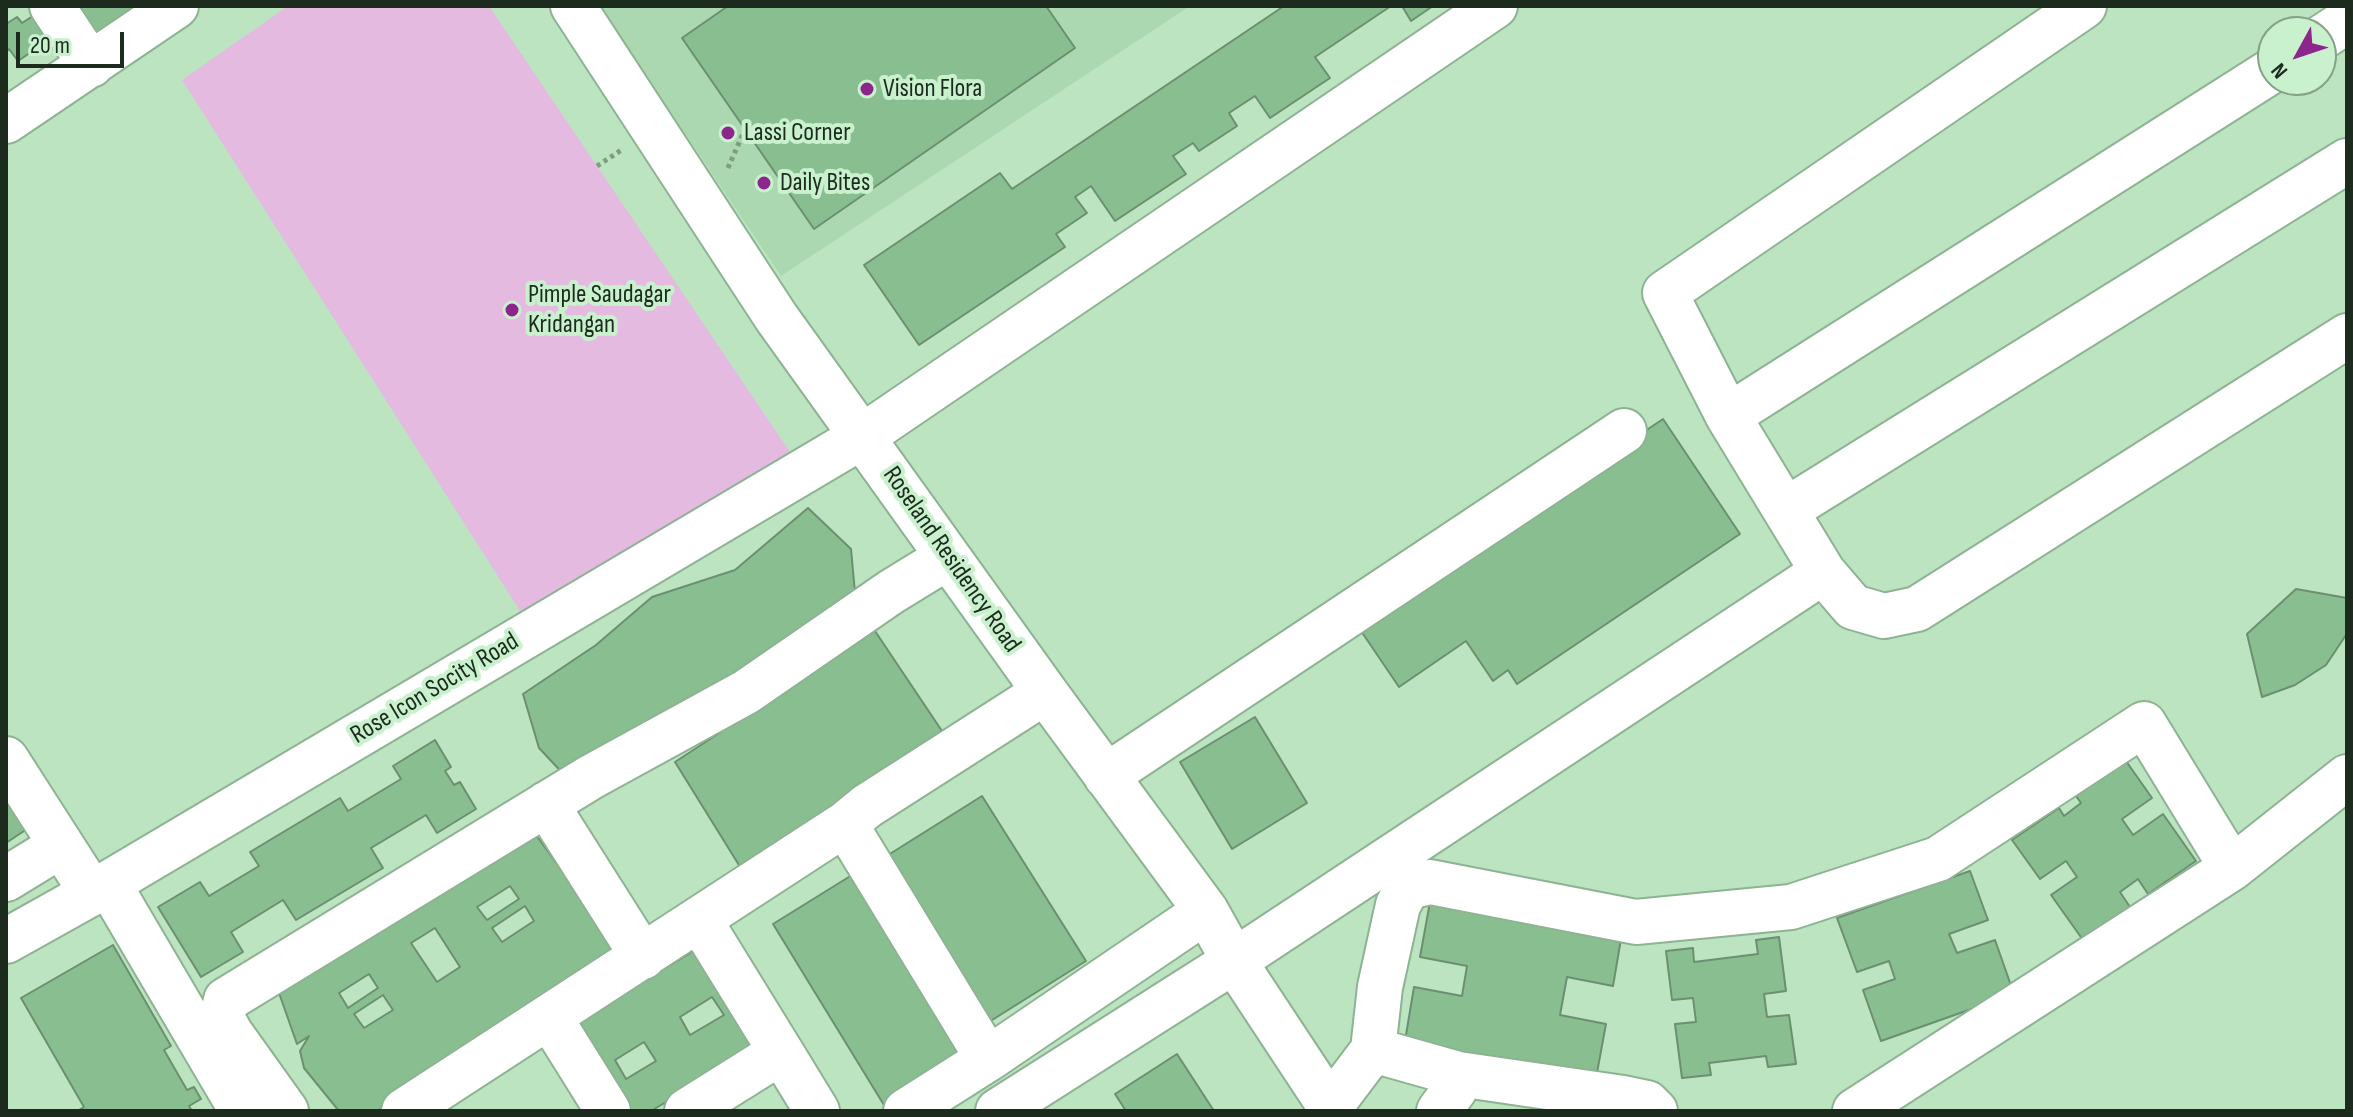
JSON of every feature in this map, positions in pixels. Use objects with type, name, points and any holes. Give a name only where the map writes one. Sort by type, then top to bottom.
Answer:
[{"type":"street","points":[[52,6],[91,65]]},
{"type":"street","points":[[6,121],[176,6]]},
{"type":"street","name":"Roseland Residency Road","points":[[573,6],[776,317],[1206,911],[1234,961],[1332,1109]]},
{"type":"street","name":"Rose Icon Socity Road","points":[[6,941],[863,436],[1495,6]]},
{"type":"street","points":[[2084,6],[1665,293],[1728,416],[1823,572],[1853,607],[1884,616],[1917,609],[2347,336]]},
{"type":"street","points":[[1728,416],[2257,80]]},
{"type":"street","points":[[1786,510],[2347,161]]},
{"type":"street","points":[[1106,776],[1624,431]]},
{"type":"street","points":[[286,1111],[222,1018],[226,1000],[591,777],[746,692],[891,592],[948,557]]},
{"type":"street","points":[[998,1111],[1234,961],[1823,572]]},
{"type":"street","points":[[432,1104],[550,1018],[845,824],[867,806],[1045,692]]},
{"type":"street","points":[[1332,1109],[1373,1050],[1380,987],[1398,905],[1408,887],[1430,882],[1636,922],[1791,907],[1938,859],[2144,724],[2232,868]]},
{"type":"street","points":[[6,759],[60,846],[100,888],[242,1111]]},
{"type":"street","points":[[1855,1111],[2232,868],[2347,777]]},
{"type":"street","points":[[546,804],[643,957]]},
{"type":"street","points":[[845,824],[988,1059]]},
{"type":"street","points":[[6,879],[60,846]]},
{"type":"street","points":[[906,1111],[1206,911]]},
{"type":"street","points":[[699,919],[817,1111]]},
{"type":"street","points":[[550,1018],[608,1111]]},
{"type":"street","points":[[1373,1050],[1448,1092],[1623,1098],[1647,1103],[1655,1111]]},
{"type":"street","points":[[687,1111],[781,1052]]},
{"type":"path","points":[[720,155],[728,168],[745,129]]},
{"type":"shaded area","name":"Pimple Saudagar Kridangan","points":[[288,6],[489,6],[792,455],[527,622],[182,80]]},
{"type":"shaded area","name":"Vision Flora","points":[[599,6],[1190,6],[781,276]]},
{"type":"building","points":[[75,6],[149,6],[98,40]]},
{"type":"building","name":"Vision Flora","points":[[728,6],[1046,6],[1075,48],[814,229],[682,38]]},
{"type":"building","points":[[1284,6],[1391,6],[1315,57],[1330,78],[1270,118],[1255,96],[1229,113],[1237,126],[1199,151],[1193,143],[1173,156],[1186,174],[1115,221],[1091,186],[1075,197],[1087,213],[1056,234],[1065,247],[919,345],[864,265],[1000,173],[1012,189]]},
{"type":"building","points":[[1402,6],[1433,6],[1411,21]]},
{"type":"building","points":[[36,14],[52,38],[18,61],[9,49],[6,52],[6,24],[17,17],[22,23]]},
{"type":"building","points":[[1663,419],[1740,534],[1517,684],[1508,670],[1493,681],[1466,641],[1399,687],[1357,625]]},
{"type":"building","points":[[808,508],[851,549],[856,604],[569,780],[539,748],[523,694],[596,645],[652,597],[735,570]]},
{"type":"building","points":[[2296,589],[2347,598],[2346,635],[2326,665],[2295,685],[2262,697],[2247,634]]},
{"type":"building","points":[[875,631],[950,743],[747,878],[675,762]]},
{"type":"building","points":[[1255,717],[1307,803],[1232,849],[1180,762]]},
{"type":"building","points":[[435,740],[451,767],[445,771],[454,785],[460,782],[476,809],[437,833],[426,815],[371,848],[383,868],[296,920],[283,900],[231,932],[243,952],[201,977],[158,907],[200,882],[209,896],[259,866],[250,852],[340,798],[348,811],[401,779],[393,766]]},
{"type":"building","points":[[2126,761],[2152,798],[2122,819],[2133,835],[2163,814],[2196,861],[2148,894],[2138,879],[2120,892],[2130,907],[2083,940],[2051,895],[2077,877],[2066,861],[2040,879],[2012,840],[2059,808],[2064,816],[2081,803],[2076,796]]},
{"type":"building","points":[[6,781],[36,823],[6,843]]},
{"type":"building","points":[[982,796],[1086,961],[989,1022],[885,857]]},
{"type":"building","points":[[531,828],[626,960],[377,1111],[339,1111],[304,1068],[300,1051],[309,1036],[297,1044],[279,993]],"holes":[[[510,886],[519,899],[487,920],[477,907]],[[525,906],[534,921],[502,942],[492,928]],[[435,928],[460,967],[437,982],[411,943]],[[369,974],[378,988],[348,1008],[339,993]],[[383,995],[393,1010],[364,1028],[354,1014]]]},
{"type":"building","points":[[1970,871],[1988,920],[1949,934],[1957,953],[1995,940],[2014,994],[1881,1041],[1863,990],[1895,979],[1889,961],[1857,972],[1837,918]]},
{"type":"building","points":[[852,875],[967,1061],[887,1110],[773,924]]},
{"type":"building","points":[[1430,902],[1621,939],[1613,986],[1567,977],[1560,1015],[1606,1024],[1596,1078],[1405,1041],[1414,987],[1462,996],[1467,966],[1420,957]]},
{"type":"building","points":[[1779,937],[1786,991],[1764,994],[1767,1017],[1789,1015],[1796,1064],[1768,1067],[1766,1056],[1709,1063],[1711,1075],[1682,1078],[1675,1024],[1696,1022],[1693,998],[1672,1000],[1666,951],[1693,948],[1694,962],[1758,954],[1756,940]]},
{"type":"building","points":[[113,945],[171,1046],[164,1050],[187,1090],[194,1087],[201,1099],[189,1106],[192,1111],[77,1111],[84,1107],[21,998]]},
{"type":"building","points":[[697,949],[757,1048],[651,1111],[620,1111],[569,1026]],"holes":[[[712,997],[724,1015],[690,1035],[680,1017]],[[644,1042],[656,1061],[626,1079],[615,1060]]]},
{"type":"building","points":[[1177,1054],[1214,1111],[1126,1111],[1115,1094]]},
{"type":"place","name":"Vision Flora","points":[[867,89]]},
{"type":"place","name":"Lassi Corner","points":[[728,133]]},
{"type":"place","name":"Daily Bites","points":[[764,183]]},
{"type":"place","name":"Pimple Saudagar Kridangan","points":[[512,310]]}]
